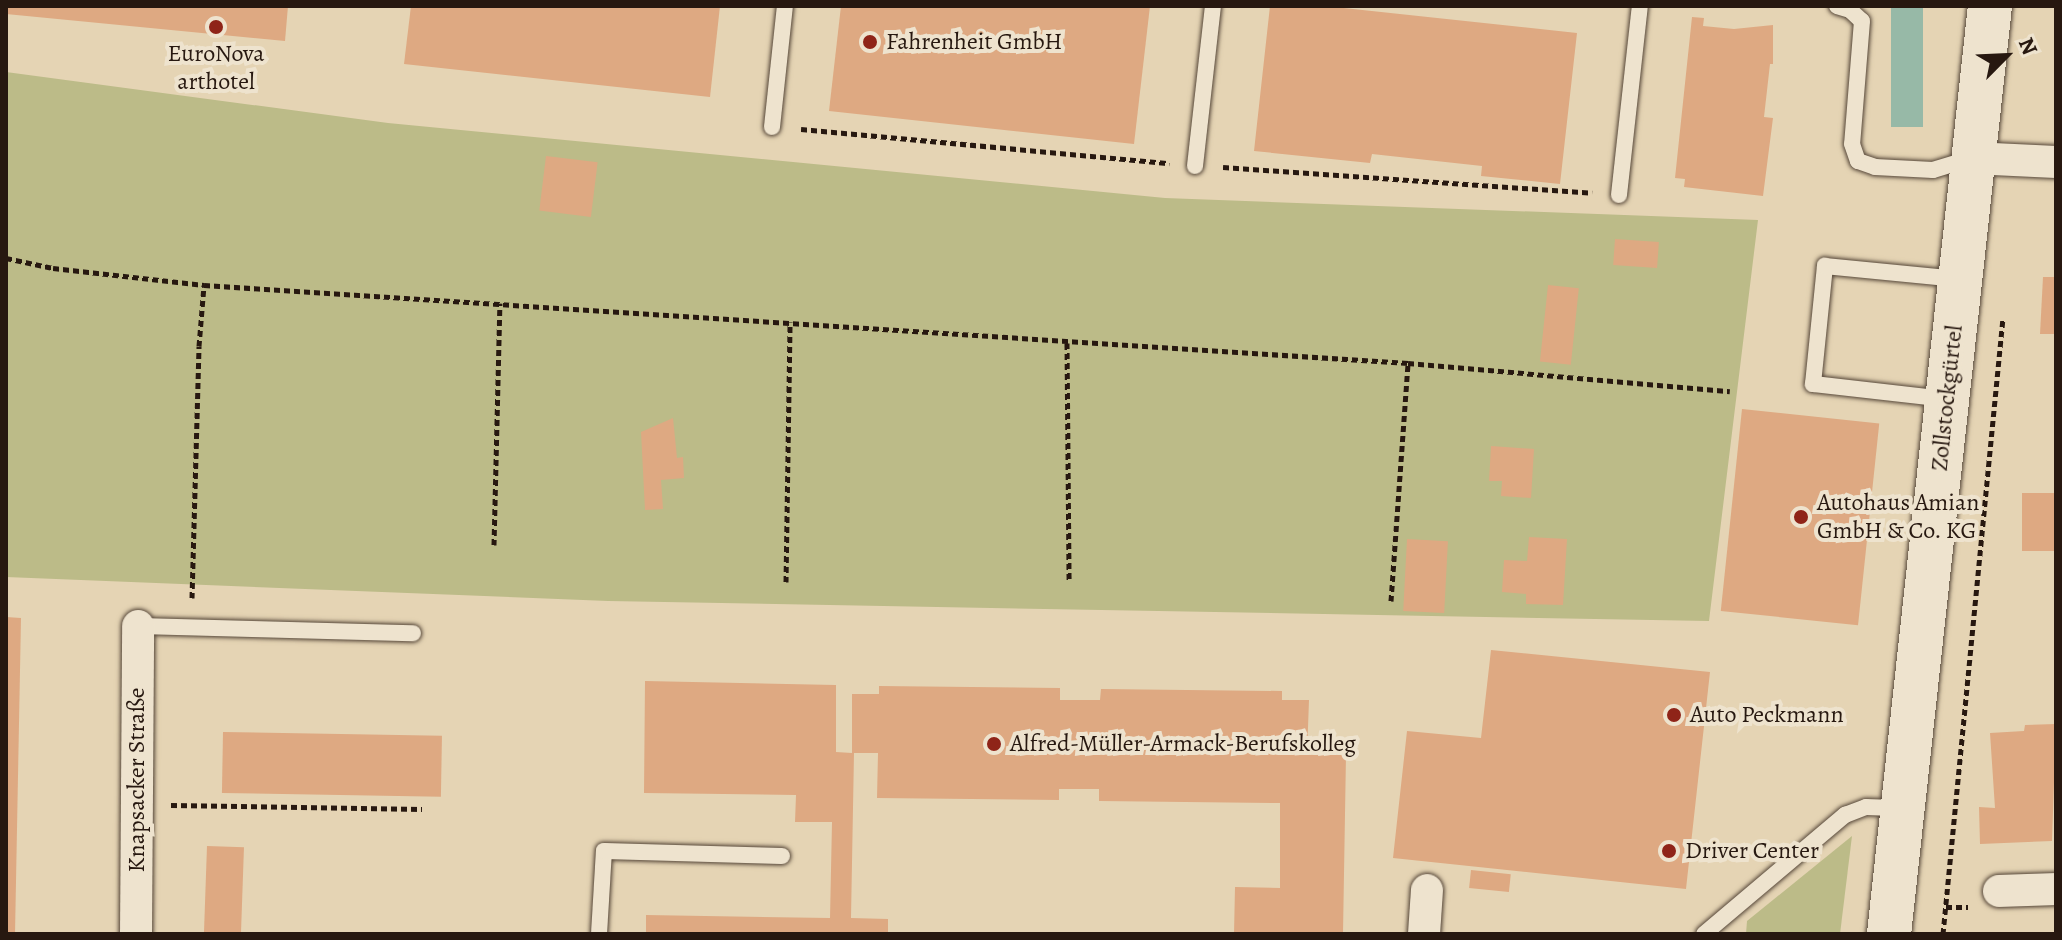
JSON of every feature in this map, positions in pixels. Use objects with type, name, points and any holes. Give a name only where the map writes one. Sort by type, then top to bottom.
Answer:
[{"type":"main road","name":"Zollstockgürtel","points":[[1889,934],[1990,6]]},
{"type":"street","points":[[1972,158],[2056,162]]},
{"type":"street","name":"Knapsacker Straße","points":[[136,934],[138,626]]},
{"type":"street","points":[[1999,891],[2056,889]]},
{"type":"street","points":[[1424,934],[1427,890]]},
{"type":"lane","points":[[772,127],[785,6]]},
{"type":"lane","points":[[1195,166],[1213,6]]},
{"type":"lane","points":[[1619,195],[1640,6]]},
{"type":"lane","points":[[1837,6],[1850,10],[1862,21],[1852,144],[1858,161],[1875,167],[1933,170],[1972,158]]},
{"type":"lane","points":[[1947,399],[1813,384],[1823,281],[1825,266],[1959,279]]},
{"type":"lane","points":[[138,626],[413,633]]},
{"type":"lane","points":[[1704,934],[1845,815],[1866,807],[1903,808]]},
{"type":"lane","points":[[599,934],[604,851],[782,856]]},
{"type":"path","points":[[6,258],[53,268],[204,285],[1408,363],[1730,391]]},
{"type":"path","points":[[192,627],[199,346],[204,285]]},
{"type":"path","points":[[494,545],[500,303]]},
{"type":"path","points":[[1943,934],[2003,314]]},
{"type":"path","points":[[786,582],[790,322]]},
{"type":"path","points":[[1067,343],[1069,581]]},
{"type":"path","points":[[1391,601],[1408,363]]},
{"type":"path","points":[[137,804],[422,809]]},
{"type":"shaded area","points":[[1891,6],[1923,6],[1923,127],[1891,127]]},
{"type":"shaded area","points":[[6,72],[388,123],[1165,198],[1758,220],[1709,621],[608,601],[6,577]]},
{"type":"shaded area","points":[[1852,836],[1840,934],[1746,934],[1747,921]]},
{"type":"building","name":"EuroNova arthotel","points":[[6,6],[288,6],[285,41],[6,14]]},
{"type":"building","points":[[411,6],[720,6],[710,97],[404,64]]},
{"type":"building","points":[[841,6],[1150,6],[1134,144],[829,111]]},
{"type":"building","points":[[1270,6],[1325,6],[1577,33],[1560,184],[1481,176],[1482,166],[1372,154],[1370,163],[1254,151]]},
{"type":"building","points":[[1692,17],[1704,18],[1703,26],[1734,29],[1773,25],[1773,64],[1770,64],[1764,117],[1773,118],[1763,196],[1684,187],[1685,179],[1675,178]]},
{"type":"building","points":[[546,156],[598,162],[591,217],[539,211]]},
{"type":"building","points":[[1615,239],[1659,242],[1657,268],[1613,265]]},
{"type":"building","points":[[2043,277],[2056,277],[2056,334],[2040,334]]},
{"type":"building","points":[[1548,285],[1579,288],[1571,365],[1540,362]]},
{"type":"building","name":"Autohaus Amian GmbH & Co. KG","points":[[1742,409],[1879,423],[1858,625],[1721,611]]},
{"type":"building","points":[[673,418],[677,458],[683,457],[684,478],[661,480],[663,509],[645,510],[641,432]]},
{"type":"building","points":[[1491,446],[1534,449],[1531,498],[1501,496],[1502,481],[1489,481]]},
{"type":"building","points":[[2022,493],[2056,493],[2056,551],[2022,551]]},
{"type":"building","points":[[1529,537],[1567,539],[1563,605],[1526,604],[1526,594],[1502,592],[1504,560],[1527,561]]},
{"type":"building","points":[[1407,539],[1448,541],[1444,613],[1403,611]]},
{"type":"building","points":[[6,617],[21,618],[15,934],[6,934]]},
{"type":"building","points":[[1491,650],[1710,672],[1686,889],[1393,858],[1407,731],[1481,738]]},
{"type":"building","points":[[645,681],[836,685],[836,752],[852,753],[852,694],[879,694],[879,686],[1060,688],[1060,700],[1100,700],[1101,689],[1282,691],[1282,700],[1309,700],[1307,755],[1346,755],[1343,934],[1234,934],[1235,887],[1280,888],[1280,803],[1099,801],[1099,789],[1059,789],[1059,800],[877,798],[878,753],[854,753],[851,918],[888,919],[888,934],[646,934],[646,915],[830,918],[832,822],[795,822],[796,795],[644,793]]},
{"type":"building","points":[[2056,724],[2052,841],[1980,844],[1979,807],[1995,808],[1990,733],[2024,731],[2025,725]]},
{"type":"building","points":[[223,732],[442,736],[441,797],[222,793]]},
{"type":"building","points":[[207,846],[244,847],[241,934],[204,934]]},
{"type":"building","points":[[1471,870],[1511,874],[1509,892],[1469,888]]},
{"type":"place","name":"EuroNova arthotel","points":[[216,27]]},
{"type":"place","name":"Fahrenheit GmbH","points":[[870,42]]},
{"type":"place","name":"Autohaus Amian GmbH & Co. KG","points":[[1801,517]]},
{"type":"place","name":"Auto Peckmann","points":[[1674,715]]},
{"type":"place","name":"Alfred-Müller-Armack-Berufskolleg","points":[[994,744]]},
{"type":"place","name":"Driver Center","points":[[1669,851]]}]
